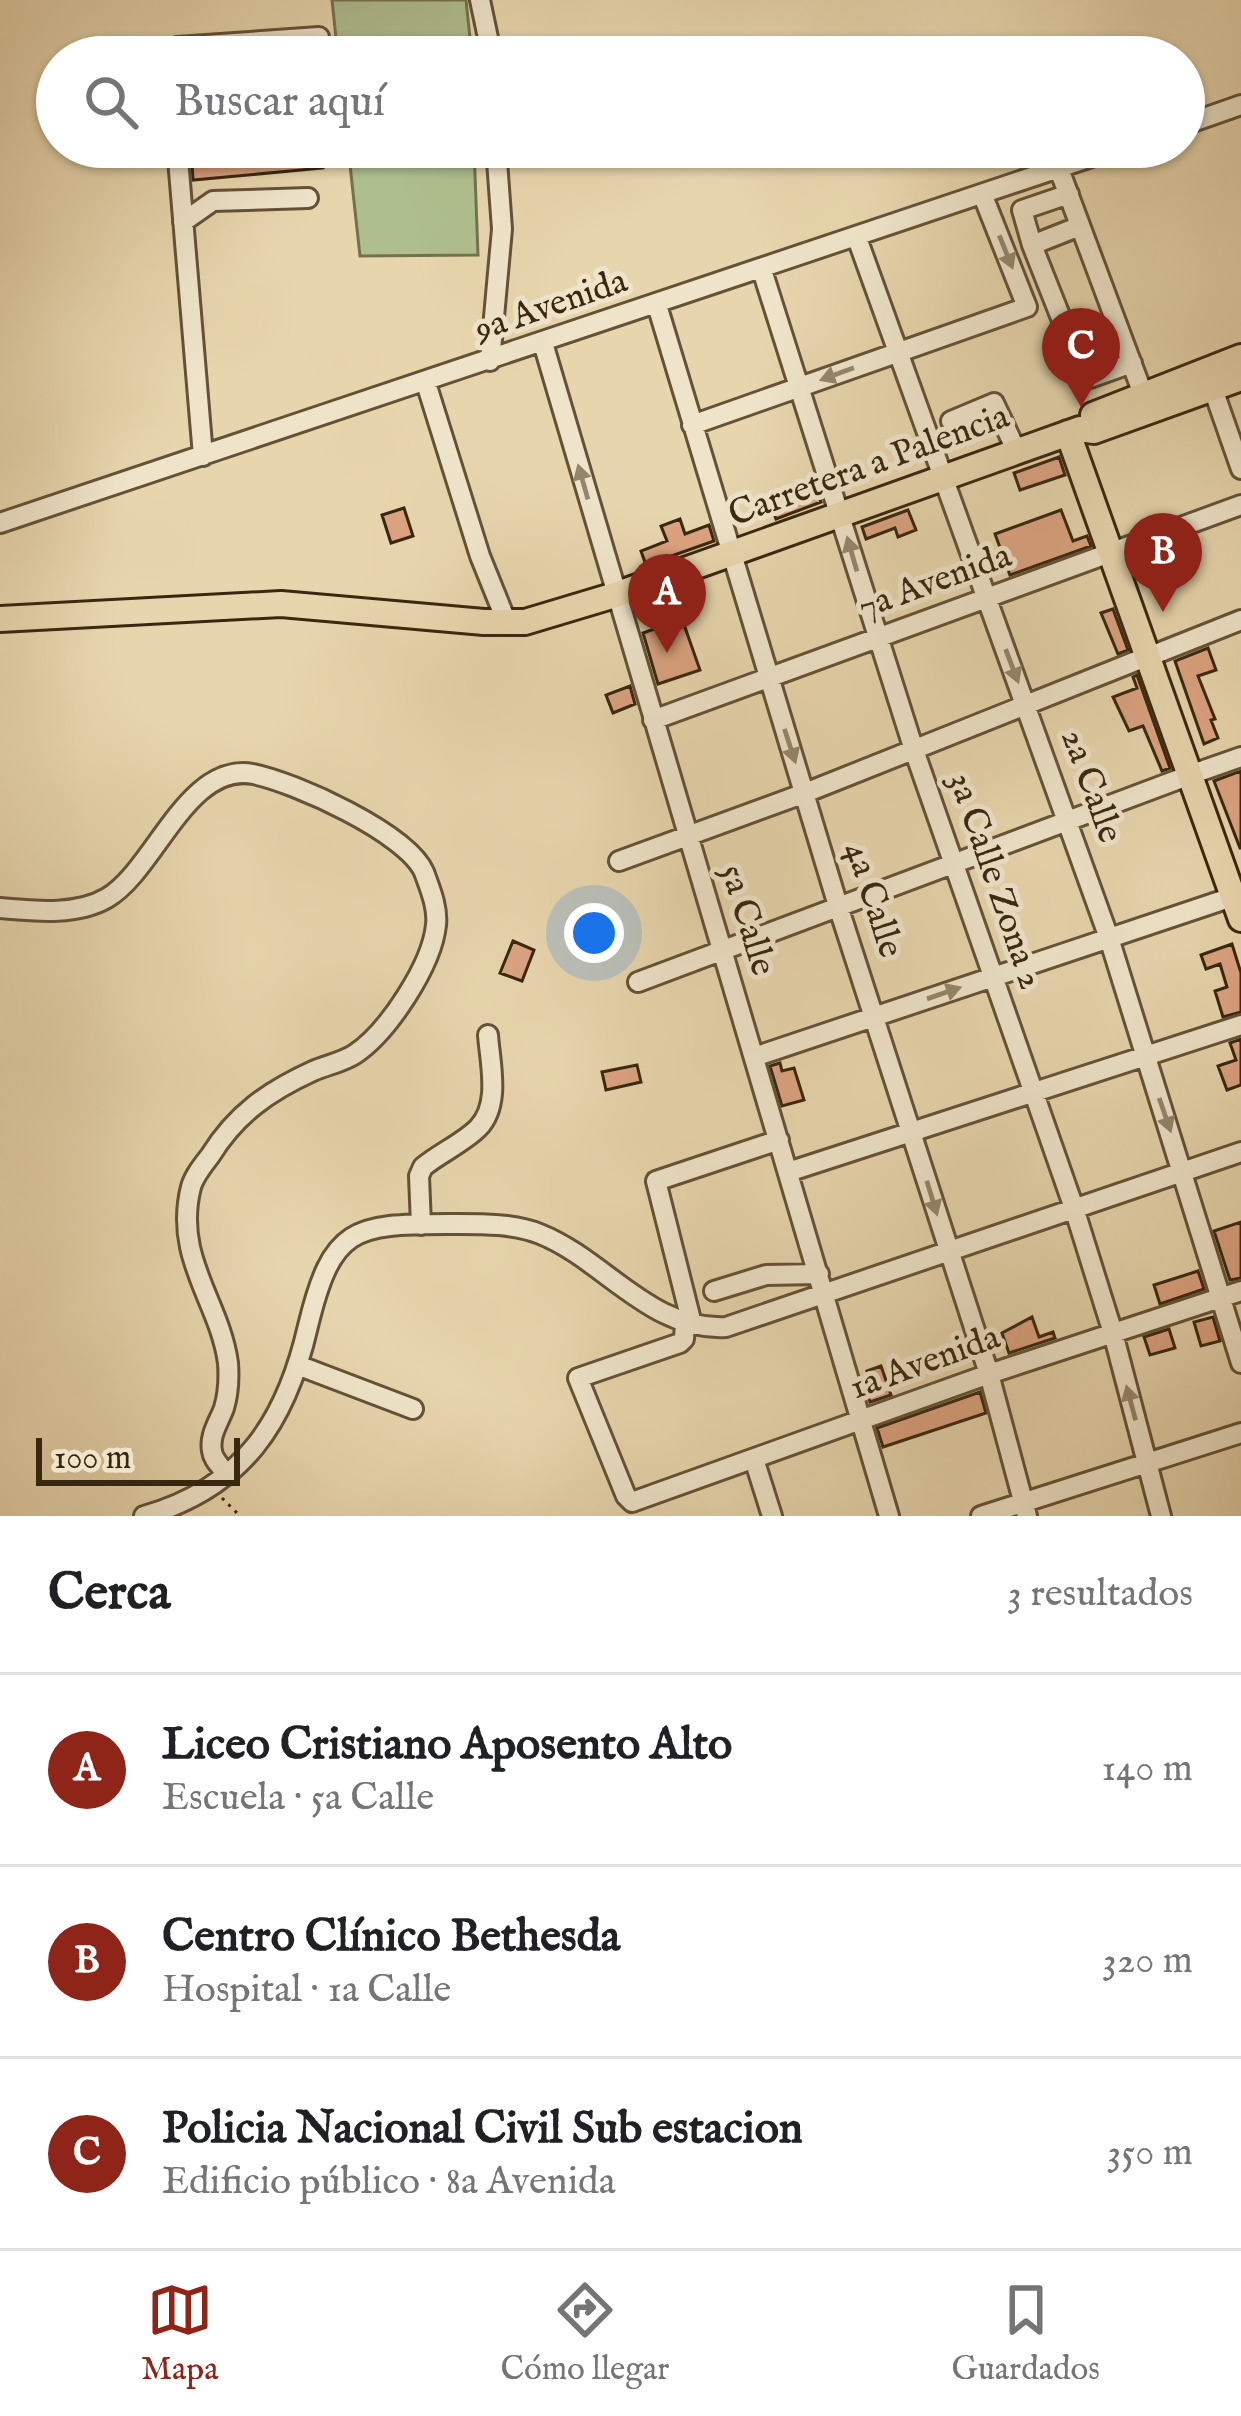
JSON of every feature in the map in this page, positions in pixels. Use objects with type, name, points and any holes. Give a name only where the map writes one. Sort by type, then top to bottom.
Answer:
[{"type":"main road","points":[[1074,431],[1089,417],[1241,357]]},
{"type":"main road","points":[[1074,431],[1094,430],[1241,378]]},
{"type":"main road","name":"Carretera a Palencia","points":[[0,620],[280,604],[507,623],[556,615],[1074,431]]},
{"type":"main road","points":[[1074,431],[1239,900]]},
{"type":"street","points":[[480,0],[488,36]]},
{"type":"street","points":[[1205,118],[1241,105]]},
{"type":"street","points":[[178,168],[203,456]]},
{"type":"street","points":[[490,361],[502,229],[498,168]]},
{"type":"street","points":[[1059,169],[1143,394]]},
{"type":"street","name":"9a Avenida","points":[[0,523],[1059,169]]},
{"type":"street","points":[[1069,194],[1021,211],[1032,245],[1084,376],[1132,363]]},
{"type":"street","points":[[692,425],[1026,308],[983,196]]},
{"type":"street","points":[[182,222],[213,201],[308,197]]},
{"type":"street","points":[[1032,245],[1080,226]]},
{"type":"street","name":"2a Calle","points":[[856,238],[1069,821],[1144,1056],[1232,1294],[1241,1363]]},
{"type":"street","name":"3a Calle Zona 2","points":[[762,270],[914,750],[1074,1208],[1161,1516]]},
{"type":"street","name":"4a Calle","points":[[657,305],[839,909],[989,1374],[1025,1509]]},
{"type":"street","name":"5a Calle","points":[[543,343],[890,1516]]},
{"type":"street","points":[[426,382],[479,556],[507,623]]},
{"type":"street","points":[[1214,389],[1241,469]]},
{"type":"street","points":[[951,422],[994,403],[1017,452]]},
{"type":"street","name":"7a Avenida","points":[[653,721],[1241,505]]},
{"type":"street","points":[[619,861],[805,793],[1241,620]]},
{"type":"street","points":[[638,982],[1241,757]]},
{"type":"street","points":[[0,908],[78,909],[105,900],[137,875],[182,807],[202,790],[248,773],[310,794],[379,830],[411,854],[425,876],[435,905],[434,935],[422,968],[385,1028],[355,1054],[258,1101],[229,1130],[192,1184],[188,1216],[194,1271],[222,1337],[228,1364],[224,1408],[211,1438],[219,1481]]},
{"type":"street","points":[[754,1057],[1109,938],[1239,900]]},
{"type":"street","points":[[788,1172],[1241,1024]]},
{"type":"street","points":[[421,1225],[419,1176],[423,1167],[479,1127],[488,1111],[492,1097],[488,1035]]},
{"type":"street","points":[[688,1323],[656,1181],[778,1140]]},
{"type":"street","points":[[144,1516],[219,1481],[271,1429],[300,1366],[325,1269],[337,1250],[368,1228],[384,1224],[513,1227],[538,1232],[654,1309],[706,1328],[746,1321],[822,1284],[948,1250],[1241,1152]]},
{"type":"street","points":[[714,1291],[766,1275],[822,1284]]},
{"type":"street","name":"1a Avenida","points":[[688,1323],[680,1343],[578,1378],[608,1458],[632,1502],[989,1374],[1232,1294]]},
{"type":"street","points":[[300,1366],[413,1409]]},
{"type":"street","points":[[981,1516],[1025,1509],[1241,1433]]},
{"type":"street","points":[[754,1459],[772,1516]]},
{"type":"path","points":[[219,1481],[240,1516]]},
{"type":"green space","points":[[332,0],[466,0],[470,36],[336,36]]},
{"type":"green space","points":[[350,168],[475,168],[478,255],[360,256]]},
{"type":"building","points":[[192,168],[323,168],[193,180]]},
{"type":"building","points":[[1059,457],[1065,475],[1020,490],[1014,473]]},
{"type":"building","points":[[816,487],[821,502],[776,519],[768,497],[786,491],[788,497]]},
{"type":"building","points":[[404,508],[413,536],[391,543],[382,515]]},
{"type":"building","points":[[908,510],[916,530],[898,537],[895,528],[866,539],[862,527]]},
{"type":"building","points":[[1061,510],[1073,541],[1087,536],[1091,546],[1010,575],[995,534]]},
{"type":"building","points":[[680,519],[685,534],[709,525],[714,541],[646,565],[641,551],[667,541],[661,526]]},
{"type":"building","points":[[1113,609],[1128,650],[1118,654],[1101,613]]},
{"type":"building","points":[[682,619],[700,670],[658,684],[643,633]]},
{"type":"building","points":[[1208,648],[1216,670],[1198,676],[1218,738],[1204,744],[1175,661]]},
{"type":"building","points":[[1137,675],[1170,768],[1162,771],[1143,726],[1129,731],[1113,697],[1137,688],[1133,677]]},
{"type":"building","points":[[630,686],[635,704],[613,713],[606,695]]},
{"type":"building","points":[[1241,771],[1241,848],[1240,848],[1214,781]]},
{"type":"building","points":[[513,941],[534,950],[522,981],[500,973]]},
{"type":"building","points":[[1232,944],[1241,973],[1241,1012],[1223,1017],[1215,991],[1227,987],[1220,964],[1206,969],[1201,955]]},
{"type":"building","points":[[1241,1039],[1241,1085],[1227,1090],[1218,1066],[1236,1060],[1230,1043]]},
{"type":"building","points":[[780,1063],[782,1071],[794,1068],[804,1100],[782,1106],[770,1066]]},
{"type":"building","points":[[637,1065],[641,1082],[606,1090],[602,1072]]},
{"type":"building","points":[[1241,1222],[1241,1278],[1230,1280],[1214,1231]]},
{"type":"building","points":[[1198,1271],[1204,1289],[1160,1304],[1154,1285]]},
{"type":"building","points":[[1032,1317],[1039,1337],[1053,1332],[1055,1338],[1009,1353],[1002,1333]]},
{"type":"building","points":[[1213,1317],[1220,1341],[1201,1346],[1194,1322]]},
{"type":"building","points":[[1169,1329],[1175,1348],[1150,1355],[1144,1337]]},
{"type":"building","points":[[881,1366],[891,1395],[870,1402],[865,1388],[872,1386],[867,1371]]},
{"type":"building","points":[[980,1392],[986,1413],[883,1447],[877,1428]]},
{"type":"place","name":"Policia Nacional Civil Sub estacion","points":[[1081,407]]},
{"type":"place","name":"Centro Clínico Bethesda","points":[[1163,612]]},
{"type":"place","name":"Liceo Cristiano Aposento Alto","points":[[667,653]]}]
